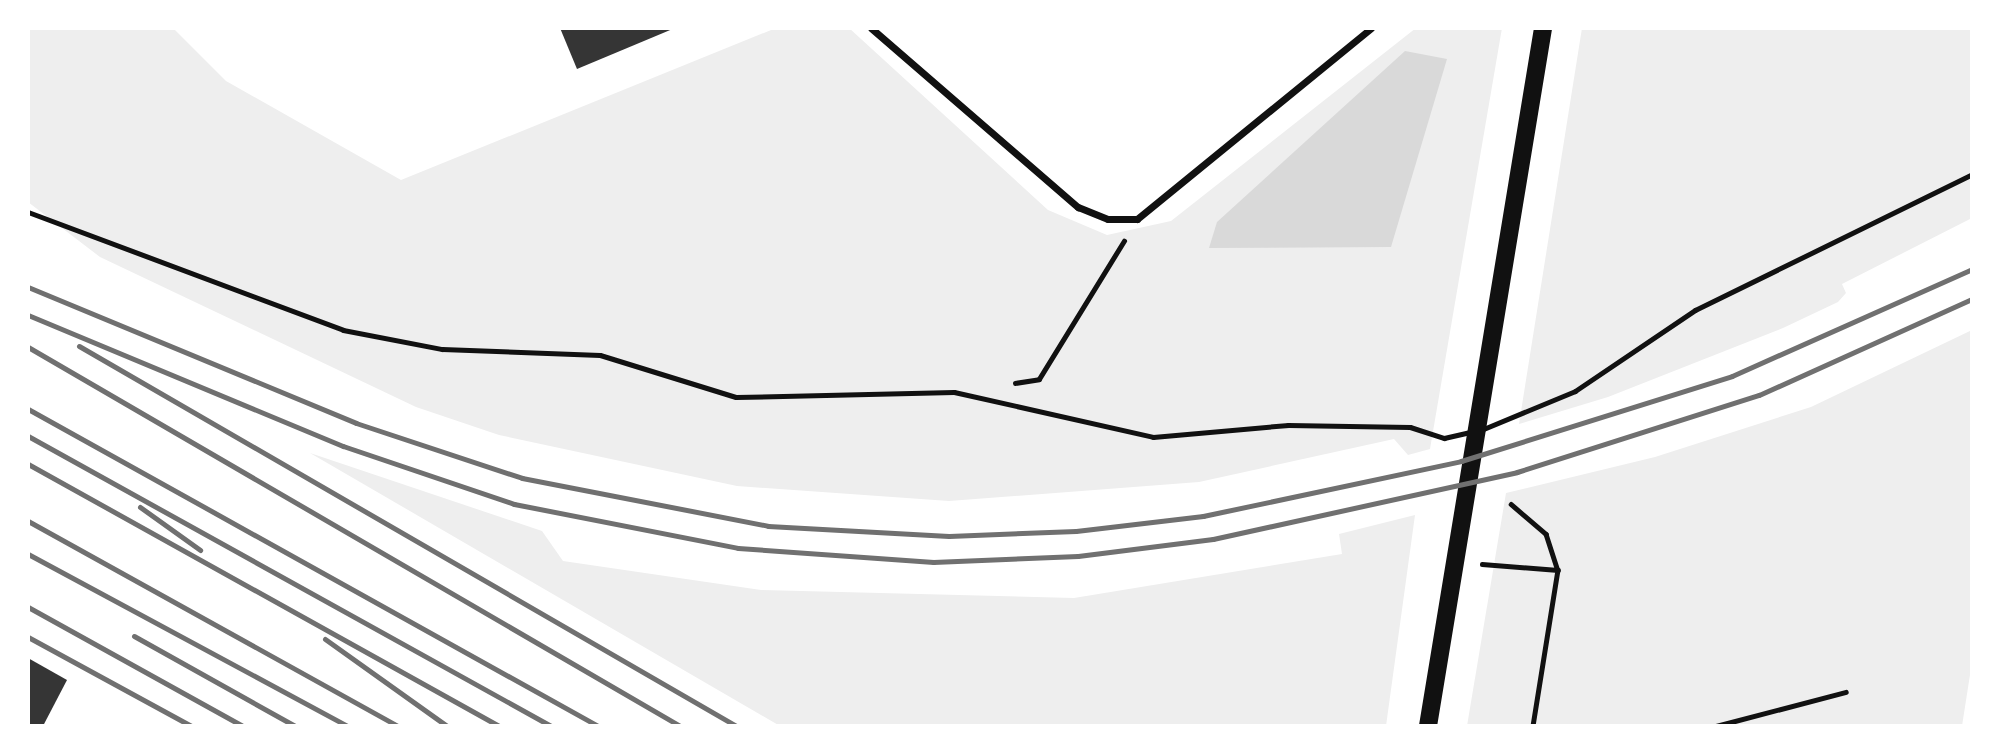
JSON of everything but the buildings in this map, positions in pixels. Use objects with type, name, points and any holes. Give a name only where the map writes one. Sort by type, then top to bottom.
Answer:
[{"type":"main road","points":[[1428,726],[1543,28]]},
{"type":"street","points":[[871,28],[1078,207],[1108,219],[1137,219],[1371,28]]},
{"type":"lane","points":[[28,212],[343,330],[442,349],[600,355],[736,397],[954,392],[1153,437],[1288,425],[1410,427],[1444,438],[1510,423],[1575,391],[1695,310],[1972,174]]},
{"type":"path","points":[[1003,385],[1039,379],[1137,219]]},
{"type":"path","points":[[1511,505],[1546,534],[1558,570],[1533,726]]},
{"type":"path","points":[[1482,564],[1558,570]]},
{"type":"path","points":[[1716,726],[1846,692]]},
{"type":"shaded area","points":[[28,28],[173,28],[226,81],[401,180],[776,28],[849,28],[1048,210],[1107,235],[1171,221],[1416,28],[1502,28],[1430,449],[1408,455],[1394,439],[1199,482],[949,501],[737,486],[499,435],[416,407],[100,257],[28,202]]},
{"type":"shaded area","points":[[1582,28],[1972,28],[1972,218],[1842,284],[1846,293],[1838,302],[1783,328],[1608,397],[1519,424]]},
{"type":"shaded area","points":[[1405,51],[1447,59],[1391,247],[1209,248],[1217,222]]},
{"type":"shaded area","points":[[1972,330],[1972,662],[1962,726],[1467,726],[1506,493],[1655,457],[1811,407]]},
{"type":"shaded area","points":[[310,453],[542,531],[563,561],[761,590],[1074,598],[1342,554],[1339,534],[1415,515],[1386,726],[780,726]]},
{"type":"railway","points":[[28,287],[356,423],[522,478],[768,526],[949,536],[1076,531],[1203,516],[1461,461],[1732,376],[1972,269]]},
{"type":"railway","points":[[28,315],[343,446],[514,504],[738,548],[933,562],[1078,556],[1213,539],[1517,472],[1759,395],[1972,299]]},
{"type":"railway","points":[[79,346],[736,726]]},
{"type":"railway","points":[[28,347],[680,726]]},
{"type":"railway","points":[[28,409],[598,726]]},
{"type":"railway","points":[[28,436],[551,726]]},
{"type":"railway","points":[[28,464],[499,726]]},
{"type":"railway","points":[[140,507],[200,550]]},
{"type":"railway","points":[[28,521],[398,726]]},
{"type":"railway","points":[[28,554],[347,726]]},
{"type":"railway","points":[[28,607],[243,726]]},
{"type":"railway","points":[[134,636],[295,726]]},
{"type":"railway","points":[[28,637],[191,726]]},
{"type":"railway","points":[[325,639],[447,726]]}]
